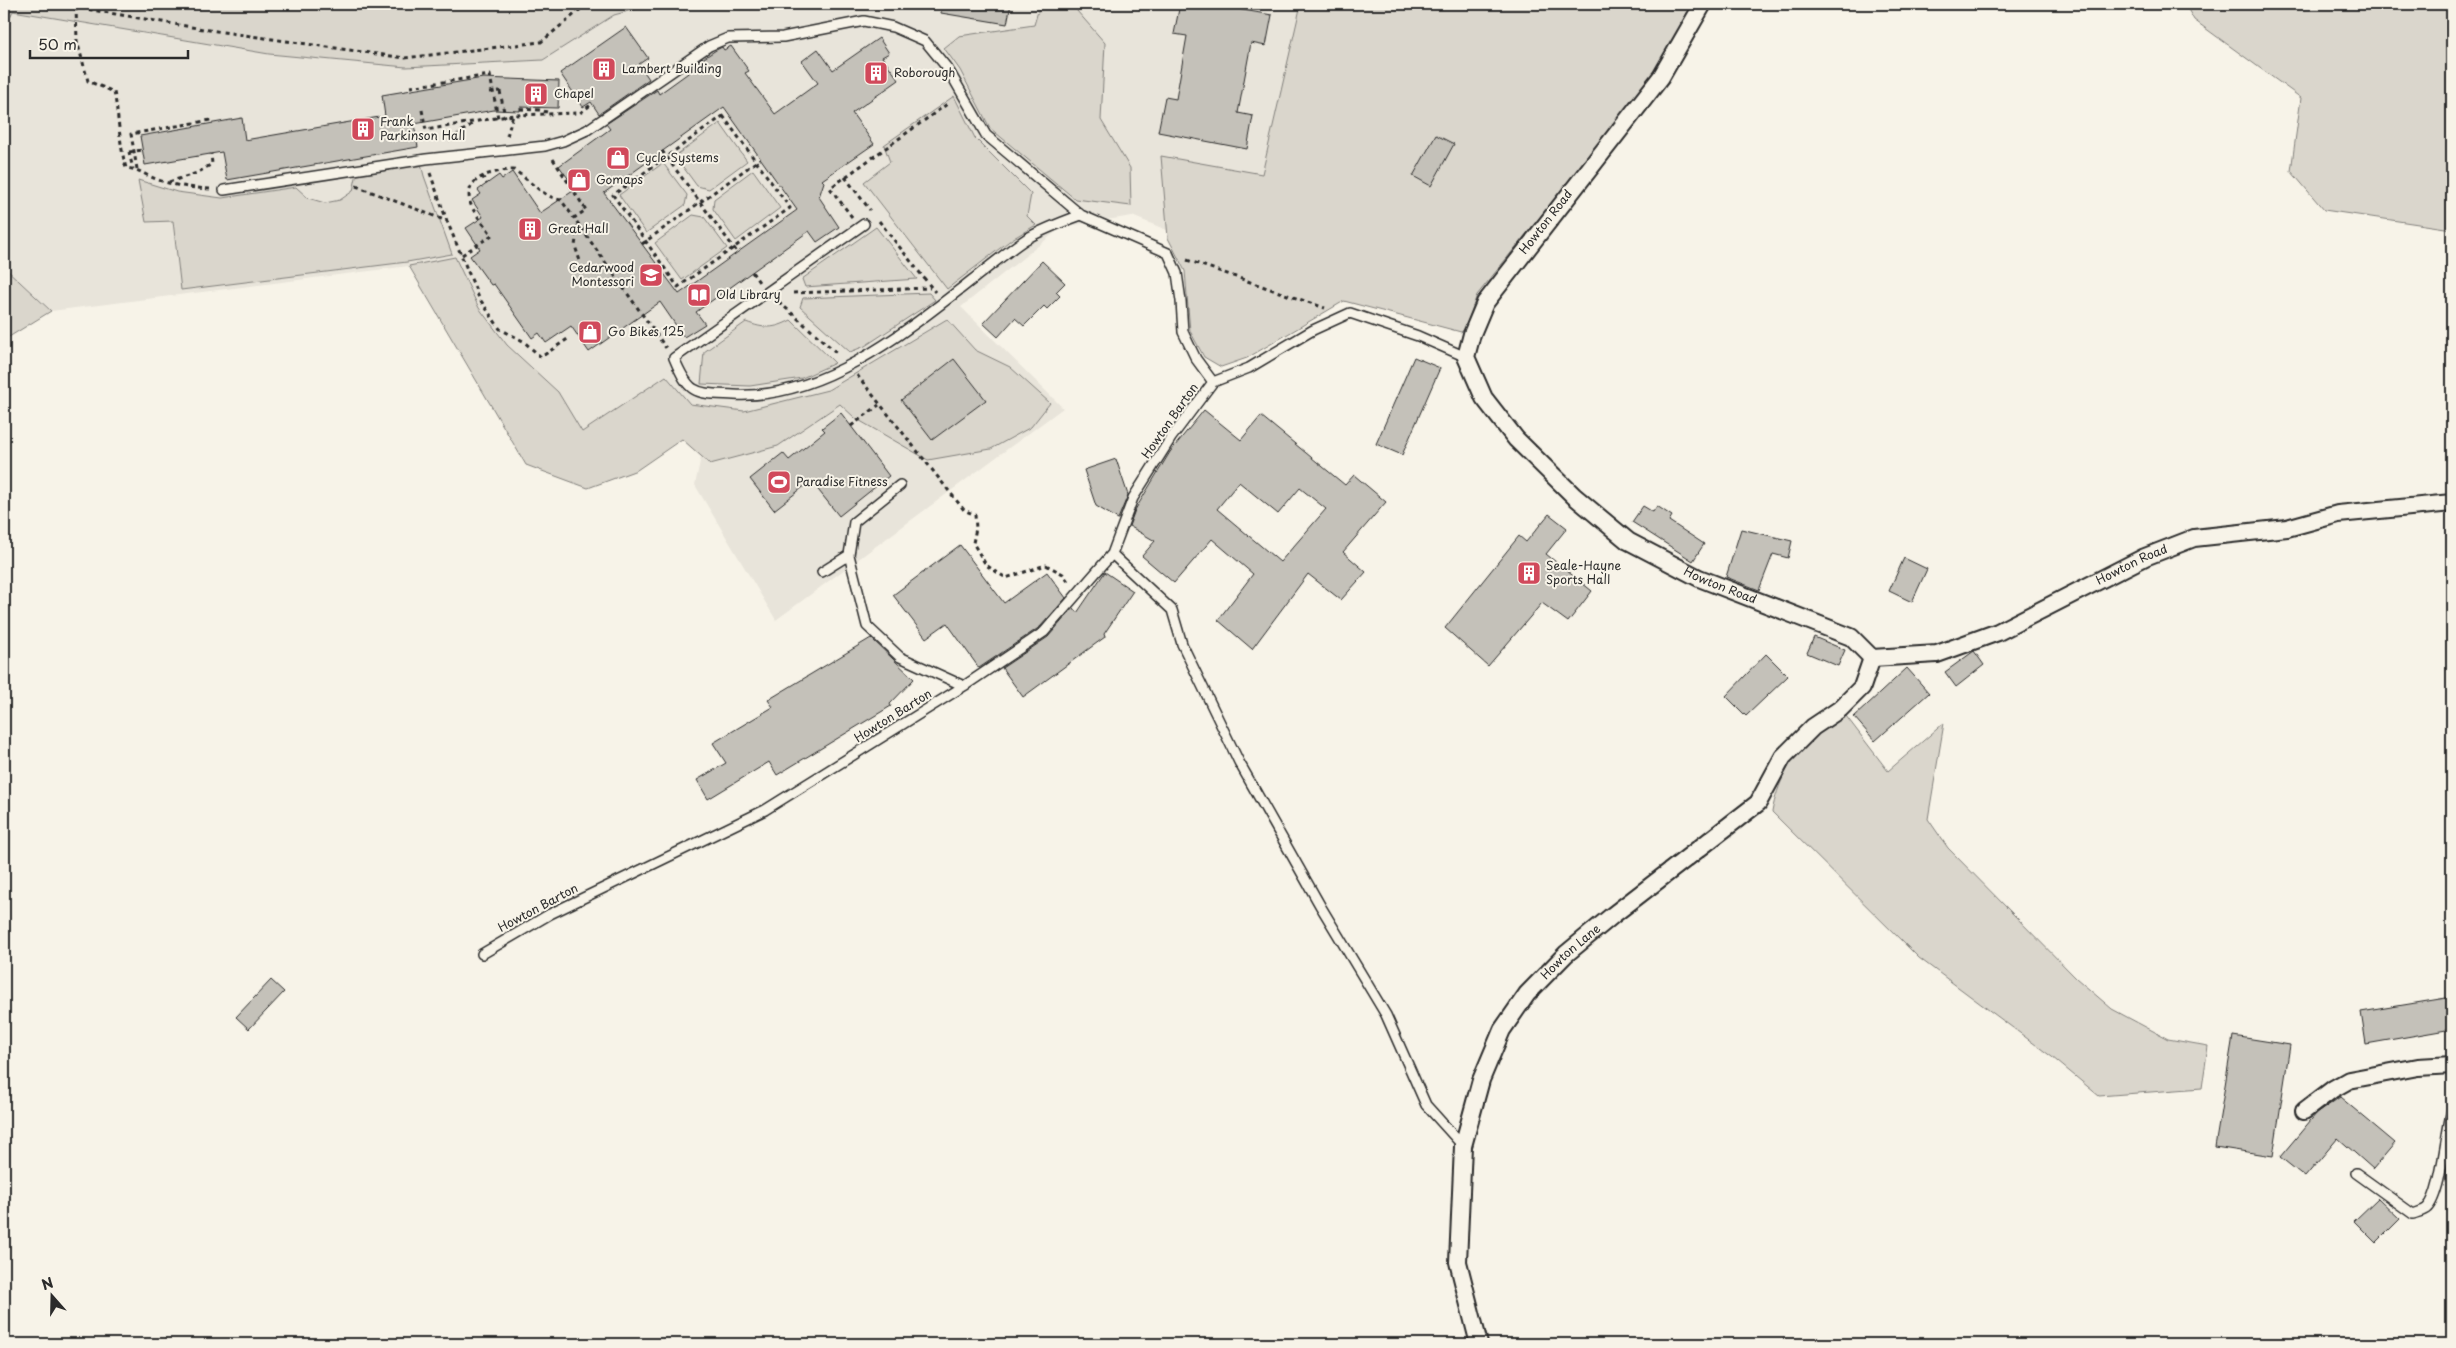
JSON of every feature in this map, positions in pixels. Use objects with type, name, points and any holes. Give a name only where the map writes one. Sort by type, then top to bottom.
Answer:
[{"type":"street","name":"Howton Road","points":[[1703,4],[1661,77],[1530,242],[1485,303],[1472,334],[1466,357],[1484,398],[1516,439],[1574,496],[1628,541],[1699,578],[1851,637],[1872,658],[1937,654],[1998,632],[2145,557],[2194,538],[2287,528],[2338,514],[2452,503]]},
{"type":"street","name":"Howton Lane","points":[[1480,1344],[1458,1262],[1463,1146],[1480,1080],[1502,1030],[1527,994],[1566,954],[1613,915],[1758,803],[1783,757],[1813,727],[1840,709],[1862,687],[1872,658]]},
{"type":"street","points":[[2304,1110],[2333,1089],[2350,1080],[2418,1067],[2452,1065]]},
{"type":"lane","points":[[224,190],[426,159],[546,146],[563,142],[587,130],[708,46],[728,38],[783,37],[864,21],[893,27],[925,41],[948,70],[986,135],[1081,215],[1168,253],[1176,273],[1181,301],[1183,332],[1196,359],[1213,382],[1249,368],[1314,330],[1350,313],[1418,336],[1466,357]]},
{"type":"lane","points":[[862,225],[674,358],[683,379],[697,393],[752,396],[806,384],[851,366],[946,301],[1025,240],[1056,224],[1081,215]]},
{"type":"lane","name":"Howton Barton","points":[[482,954],[550,914],[765,810],[964,686],[1044,632],[1112,554],[1134,498],[1171,438],[1213,382]]},
{"type":"lane","points":[[900,485],[854,522],[849,555],[867,626],[900,657],[964,686]]},
{"type":"lane","points":[[1112,554],[1172,610],[1182,644],[1239,762],[1386,1015],[1426,1105],[1463,1146]]},
{"type":"lane","points":[[822,572],[849,555]]},
{"type":"lane","points":[[2356,1174],[2413,1214],[2426,1210],[2432,1203],[2440,1172],[2447,1126],[2452,1110]]},
{"type":"path","points":[[57,4],[209,30],[405,58],[541,42],[585,4]]},
{"type":"path","points":[[76,7],[77,41],[88,81],[114,92],[120,125],[121,150],[126,168],[135,169],[154,178],[189,188],[224,190]]},
{"type":"path","points":[[410,88],[490,75],[498,118]]},
{"type":"path","points":[[489,92],[500,91],[505,117]]},
{"type":"path","points":[[862,225],[830,188],[962,93]]},
{"type":"path","points":[[422,110],[426,130],[513,115],[580,113],[592,104]]},
{"type":"path","points":[[520,109],[539,110],[548,113]]},
{"type":"path","points":[[507,135],[513,115]]},
{"type":"path","points":[[606,196],[613,195],[723,116],[792,206],[677,289],[613,195]]},
{"type":"path","points":[[135,169],[131,134],[212,120]]},
{"type":"path","points":[[546,146],[559,170],[588,208],[574,218]]},
{"type":"path","points":[[135,169],[129,152],[142,150]]},
{"type":"path","points":[[662,151],[736,252]]},
{"type":"path","points":[[168,182],[197,173],[212,164],[211,154]]},
{"type":"path","points":[[642,244],[759,161]]},
{"type":"path","points":[[462,255],[492,235],[470,202],[470,192],[482,176],[491,172],[514,170],[538,191],[550,198],[562,200],[674,358]]},
{"type":"path","points":[[430,175],[479,298],[500,329],[523,341],[541,357],[569,338]]},
{"type":"path","points":[[482,176],[487,184]]},
{"type":"path","points":[[845,177],[930,288],[946,301]]},
{"type":"path","points":[[356,186],[447,221]]},
{"type":"path","points":[[578,224],[575,246],[580,261]]},
{"type":"path","points":[[1168,253],[1316,306]]},
{"type":"path","points":[[804,293],[930,288]]},
{"type":"path","points":[[767,293],[795,314],[851,366],[879,405],[964,510],[975,515],[976,528],[973,543],[986,565],[1006,578],[1046,565],[1063,574],[1076,594]]},
{"type":"path","points":[[851,426],[879,405]]},
{"type":"shaded area","points":[[4,4],[654,4],[614,15],[543,60],[406,67],[269,54],[13,11],[4,29]]},
{"type":"shaded area","points":[[654,4],[1690,4],[1308,287],[1132,216],[1062,227],[961,307],[1063,408],[776,620],[695,485],[701,457],[681,439],[637,470],[588,488],[526,465],[409,266],[51,311],[4,267],[4,29],[13,11],[269,54],[406,67],[543,60],[614,15]]},
{"type":"shaded area","points":[[1040,4],[1078,4],[1077,11],[1105,43],[1101,120],[1130,168],[1131,206],[1075,199],[990,128],[960,70],[944,48],[959,36],[1034,25]]},
{"type":"shaded area","points":[[1301,4],[1694,4],[1657,72],[1477,295],[1465,329],[1461,332],[1344,301],[1247,358],[1221,367],[1204,357],[1190,331],[1185,271],[1168,238],[1161,156],[1262,174]]},
{"type":"shaded area","points":[[2185,4],[2452,4],[2452,229],[2324,210],[2291,171],[2301,98],[2194,20]]},
{"type":"shaded area","points":[[954,96],[975,138],[1031,194],[1027,216],[1036,225],[1012,239],[947,289],[864,182],[890,162],[884,145]]},
{"type":"shaded area","points":[[720,123],[747,161],[709,189],[697,186],[675,156]]},
{"type":"shaded area","points":[[663,163],[687,195],[685,205],[646,233],[619,195]]},
{"type":"shaded area","points":[[421,164],[452,254],[407,262],[181,290],[173,221],[146,222],[138,180],[177,192],[222,198],[296,187],[308,198],[325,203],[340,200],[353,191],[357,173]]},
{"type":"shaded area","points":[[753,170],[780,208],[736,241],[713,209],[714,199]]},
{"type":"shaded area","points":[[693,215],[704,217],[727,248],[682,280],[655,243]]},
{"type":"shaded area","points":[[876,227],[917,279],[805,287],[802,279]]},
{"type":"shaded area","points":[[455,257],[479,308],[507,345],[558,392],[582,432],[666,376],[690,404],[744,411],[828,390],[947,319],[975,350],[1010,367],[1050,403],[1031,427],[991,449],[928,460],[855,418],[840,404],[778,446],[710,464],[682,439],[637,470],[588,488],[526,465],[409,266]]},
{"type":"shaded area","points":[[4,267],[51,311],[4,340]]},
{"type":"shaded area","points":[[929,293],[935,300],[865,346],[850,352],[800,307],[803,298]]},
{"type":"shaded area","points":[[791,320],[835,363],[802,378],[750,386],[701,384],[704,352],[746,322],[769,327]]},
{"type":"shaded area","points":[[1846,716],[1888,771],[1944,723],[1928,819],[1948,848],[2076,978],[2112,1009],[2168,1039],[2208,1046],[2202,1088],[2099,1096],[2052,1057],[1919,958],[1772,812],[1781,781],[1791,762],[1804,744]]},
{"type":"building","points":[[942,4],[1011,4],[1007,24],[941,13]]},
{"type":"building","points":[[1180,4],[1208,4],[1272,15],[1266,46],[1251,43],[1238,113],[1253,116],[1247,149],[1158,132],[1165,97],[1176,99],[1187,36],[1174,34]]},
{"type":"building","name":"Lambert Building","points":[[626,27],[648,58],[639,64],[649,79],[599,114],[591,102],[583,107],[560,73]]},
{"type":"building","points":[[879,38],[889,53],[882,57],[899,80],[852,113],[874,144],[822,180],[824,182],[819,197],[839,227],[817,242],[809,231],[696,312],[705,324],[684,337],[660,302],[589,352],[571,326],[546,343],[539,333],[532,338],[494,284],[491,285],[470,256],[480,249],[466,228],[483,217],[472,200],[481,194],[478,190],[499,175],[502,179],[512,172],[540,213],[576,189],[559,166],[610,129],[606,124],[657,90],[659,94],[691,71],[689,68],[716,50],[722,47],[724,50],[731,46],[749,71],[745,73],[775,114],[818,83],[802,61],[818,49],[833,70]],"holes":[[[724,107],[797,210],[679,294],[604,193]]]},
{"type":"building","name":"Frank Parkinson Hall","points":[[483,78],[559,81],[558,108],[520,107],[520,111],[494,110],[414,124],[418,147],[227,180],[222,152],[145,165],[140,136],[242,118],[245,140],[385,116],[382,95]]},
{"type":"building","points":[[1436,135],[1454,144],[1431,186],[1413,176]]},
{"type":"building","points":[[1042,261],[1065,283],[1056,292],[1060,296],[1047,309],[1044,306],[1024,326],[1015,318],[998,337],[983,323]]},
{"type":"building","points":[[1414,357],[1440,368],[1402,455],[1376,444]]},
{"type":"building","points":[[954,359],[986,400],[932,440],[901,400]]},
{"type":"building","points":[[1204,410],[1241,440],[1261,416],[1345,485],[1354,475],[1386,502],[1343,552],[1366,572],[1341,600],[1308,574],[1252,649],[1218,620],[1253,574],[1212,539],[1174,583],[1142,556],[1155,541],[1129,526],[1135,510],[1170,452]],"holes":[[[1239,482],[1278,514],[1300,488],[1326,509],[1280,562],[1217,509]]]},
{"type":"building","points":[[841,413],[889,476],[839,516],[811,481],[774,510],[750,479],[783,453],[789,460],[825,431],[822,428]]},
{"type":"building","points":[[1116,459],[1128,495],[1118,519],[1096,506],[1084,470]]},
{"type":"building","points":[[1643,506],[1653,512],[1657,506],[1672,516],[1669,521],[1704,544],[1693,561],[1632,522]]},
{"type":"building","name":"Seale-Hayne Sports Hall","points":[[1549,514],[1567,528],[1546,554],[1592,591],[1568,622],[1542,603],[1488,666],[1445,628],[1519,536],[1526,542]]},
{"type":"building","points":[[1741,529],[1792,541],[1788,558],[1773,554],[1759,590],[1726,577]]},
{"type":"building","points":[[960,545],[1004,603],[1047,572],[1066,598],[1040,627],[979,668],[947,623],[926,638],[893,595]]},
{"type":"building","points":[[1904,558],[1927,569],[1912,602],[1889,591]]},
{"type":"building","points":[[1105,572],[1133,591],[1104,634],[1105,637],[1023,697],[1002,668],[1048,637],[1073,608],[1077,613]]},
{"type":"building","points":[[1814,637],[1845,650],[1838,666],[1807,653]]},
{"type":"building","points":[[871,638],[914,679],[890,704],[891,706],[777,775],[769,762],[708,799],[697,780],[726,763],[713,743],[773,707],[768,700]]},
{"type":"building","points":[[1974,651],[1984,665],[1956,687],[1945,672]]},
{"type":"building","points":[[1766,654],[1788,676],[1746,716],[1726,696]]},
{"type":"building","points":[[1907,668],[1929,693],[1875,741],[1854,717]]},
{"type":"building","points":[[271,980],[284,992],[249,1029],[236,1017]]},
{"type":"building","points":[[2452,997],[2452,1029],[2366,1044],[2361,1012]]},
{"type":"building","points":[[2233,1036],[2290,1045],[2273,1156],[2215,1147]]},
{"type":"building","points":[[2340,1097],[2395,1143],[2373,1169],[2338,1138],[2305,1177],[2280,1157],[2316,1114]]},
{"type":"building","points":[[2378,1198],[2400,1219],[2376,1243],[2354,1221]]},
{"type":"place","name":"Lambert Building","points":[[604,69]]},
{"type":"place","name":"Roborough","points":[[876,73]]},
{"type":"place","name":"Chapel","points":[[536,94]]},
{"type":"place","name":"Frank Parkinson Hall","points":[[363,129]]},
{"type":"place","name":"Cycle Systems","points":[[618,158]]},
{"type":"place","name":"Gomaps","points":[[579,180]]},
{"type":"place","name":"Great Hall","points":[[530,229]]},
{"type":"place","name":"Cedarwood Montessori","points":[[651,275]]},
{"type":"place","name":"Old Library","points":[[699,295]]},
{"type":"place","name":"Go Bikes 125","points":[[590,332]]},
{"type":"place","name":"Paradise Fitness","points":[[779,482]]},
{"type":"place","name":"Seale-Hayne Sports Hall","points":[[1529,573]]}]
